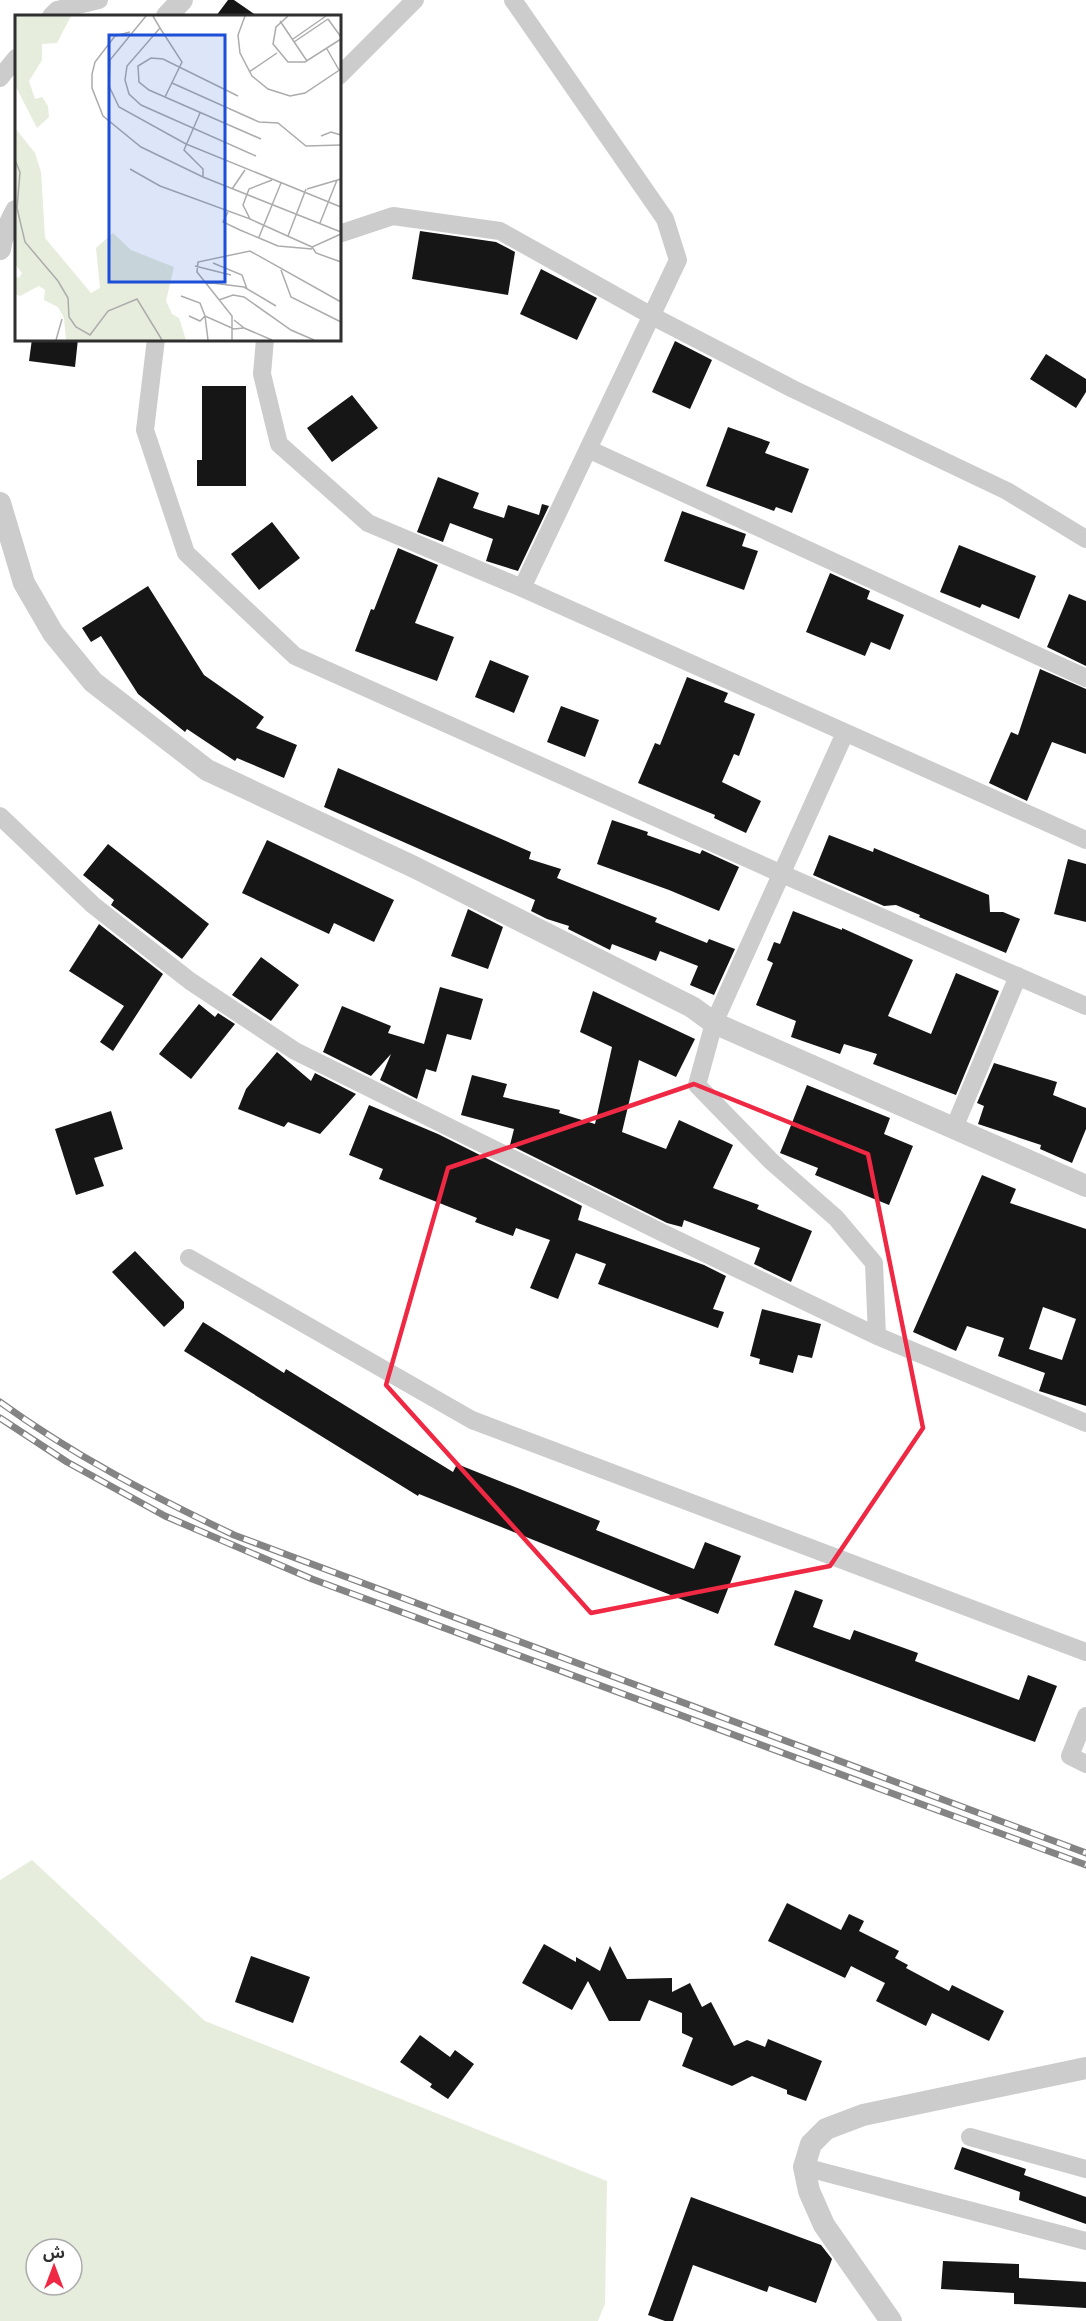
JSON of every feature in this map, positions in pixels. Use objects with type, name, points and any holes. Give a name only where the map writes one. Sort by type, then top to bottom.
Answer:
[{"type":"street","points":[[52,15],[57,10],[99,0]]},
{"type":"street","points":[[168,15],[182,0]]},
{"type":"street","points":[[340,75],[415,0]]},
{"type":"street","points":[[513,0],[665,219],[678,260],[522,588]]},
{"type":"street","points":[[0,78],[15,59]]},
{"type":"street","points":[[0,249],[2,239],[15,213]]},
{"type":"street","points":[[340,234],[393,216],[500,231],[652,316],[793,389],[1007,491],[1086,539]]},
{"type":"street","points":[[156,340],[145,430],[186,553],[295,656],[782,874],[1086,1006]]},
{"type":"street","points":[[265,340],[262,374],[279,444],[368,523],[522,588],[1086,840]]},
{"type":"street","points":[[588,449],[1086,678]]},
{"type":"street","points":[[0,503],[24,583],[53,633],[93,682],[207,770],[425,872],[692,1007],[714,1023],[1086,1186]]},
{"type":"street","points":[[845,733],[714,1023],[697,1085],[771,1161],[836,1218],[874,1263],[878,1336]]},
{"type":"street","points":[[0,816],[93,905],[190,981],[295,1051],[665,1234],[878,1336],[1086,1423]]},
{"type":"street","points":[[954,1128],[1018,976]]},
{"type":"street","points":[[189,1258],[472,1420],[1086,1652]]},
{"type":"street","points":[[1086,1716],[1070,1756],[1086,1764]]},
{"type":"street","points":[[891,2321],[824,2225],[809,2191],[804,2167],[812,2144],[826,2129],[863,2115],[1086,2068]]},
{"type":"street","points":[[970,2138],[1086,2169]]},
{"type":"street","points":[[804,2167],[1086,2241]]},
{"type":"highlighted area","points":[[694,1084],[868,1154],[923,1428],[830,1566],[591,1613],[386,1385],[448,1168]]},
{"type":"green space","points":[[32,1860],[205,2021],[607,2181],[605,2304],[598,2321],[0,2321],[0,1880]]},
{"type":"building","points":[[228,0],[234,0],[256,15],[217,15]]},
{"type":"building","points":[[420,231],[496,242],[515,252],[508,295],[412,279]]},
{"type":"building","points":[[541,269],[597,298],[577,340],[520,314]]},
{"type":"building","points":[[32,340],[78,340],[75,367],[29,361]]},
{"type":"building","points":[[675,341],[712,360],[690,409],[652,392]]},
{"type":"building","points":[[1046,354],[1086,379],[1086,392],[1076,408],[1030,379]]},
{"type":"building","points":[[202,386],[246,386],[246,486],[197,486],[197,460],[202,460]]},
{"type":"building","points":[[352,395],[378,428],[332,462],[307,428]]},
{"type":"building","points":[[728,427],[770,442],[765,453],[809,469],[792,513],[776,507],[774,511],[706,486]]},
{"type":"building","points":[[438,477],[479,493],[473,508],[504,518],[508,505],[539,515],[542,504],[549,506],[518,571],[486,561],[493,539],[450,523],[443,542],[417,532]]},
{"type":"building","points":[[682,511],[746,534],[742,546],[758,551],[744,590],[664,561]]},
{"type":"building","points":[[272,522],[300,558],[259,590],[231,554]]},
{"type":"building","points":[[959,545],[1036,576],[1019,619],[982,604],[980,608],[940,592]]},
{"type":"building","points":[[398,548],[438,565],[415,623],[454,637],[437,681],[355,651]]},
{"type":"building","points":[[830,573],[870,591],[867,599],[904,615],[890,650],[871,642],[865,656],[806,632]]},
{"type":"building","points":[[148,586],[204,675],[264,717],[256,728],[297,745],[284,778],[237,758],[235,761],[187,729],[185,732],[138,694],[101,636],[91,642],[82,628]]},
{"type":"building","points":[[1069,594],[1086,601],[1086,666],[1047,647]]},
{"type":"building","points":[[490,660],[529,676],[514,713],[475,697]]},
{"type":"building","points":[[1040,669],[1086,689],[1086,754],[1052,742],[1027,801],[989,783],[1011,732],[1018,735]]},
{"type":"building","points":[[687,677],[728,693],[724,702],[755,714],[739,756],[734,754],[722,782],[761,801],[746,833],[714,818],[715,815],[638,783],[655,743],[660,745]]},
{"type":"building","points":[[561,706],[599,720],[585,757],[547,742]]},
{"type":"building","points":[[338,768],[531,852],[529,859],[561,869],[557,878],[657,918],[655,922],[707,943],[709,939],[735,949],[714,995],[690,985],[698,966],[660,951],[656,961],[612,944],[610,950],[568,929],[569,926],[531,911],[535,900],[324,807]]},
{"type":"building","points":[[612,820],[700,854],[702,850],[739,867],[719,911],[597,864]]},
{"type":"building","points":[[829,835],[873,852],[874,848],[989,895],[990,912],[1003,912],[1020,919],[1006,953],[896,905],[884,906],[813,875]]},
{"type":"building","points":[[267,840],[394,900],[374,942],[334,923],[329,934],[242,893]]},
{"type":"building","points":[[108,844],[209,924],[182,959],[111,905],[114,900],[83,875]]},
{"type":"building","points":[[1068,859],[1086,864],[1086,922],[1054,914]]},
{"type":"building","points":[[468,909],[503,927],[488,969],[451,956]]},
{"type":"building","points":[[793,911],[842,930],[842,928],[913,960],[888,1016],[931,1034],[956,973],[999,991],[956,1095],[873,1064],[877,1054],[844,1044],[840,1054],[791,1037],[796,1021],[756,1005],[773,963],[767,960],[774,942],[780,944]]},
{"type":"building","points":[[99,924],[163,974],[113,1051],[100,1042],[124,1006],[69,971]]},
{"type":"building","points":[[261,957],[299,985],[271,1021],[232,995]]},
{"type":"building","points":[[440,987],[483,999],[471,1040],[447,1034],[436,1072],[426,1069],[417,1099],[380,1080],[391,1054],[371,1076],[323,1052],[342,1006],[391,1026],[388,1033],[424,1044]]},
{"type":"building","points":[[593,991],[695,1039],[676,1077],[639,1060],[622,1132],[666,1149],[679,1120],[733,1145],[713,1188],[759,1205],[757,1209],[812,1231],[791,1282],[754,1264],[760,1248],[684,1220],[682,1227],[667,1223],[510,1145],[514,1129],[461,1115],[472,1075],[507,1084],[503,1097],[560,1110],[559,1113],[595,1124],[612,1047],[580,1032]]},
{"type":"building","points":[[199,1004],[215,1017],[218,1013],[235,1024],[191,1079],[159,1054]]},
{"type":"building","points":[[277,1052],[311,1081],[315,1073],[356,1094],[320,1134],[288,1122],[284,1127],[238,1109],[246,1089]]},
{"type":"building","points":[[994,1063],[1057,1082],[1053,1095],[1086,1108],[1086,1129],[1072,1163],[1040,1149],[1041,1145],[978,1124],[984,1106],[977,1103]]},
{"type":"building","points":[[807,1085],[890,1118],[884,1134],[913,1146],[889,1205],[815,1175],[818,1168],[780,1153]]},
{"type":"building","points":[[369,1105],[438,1134],[582,1206],[578,1220],[704,1265],[726,1276],[713,1309],[724,1312],[718,1328],[598,1284],[606,1264],[576,1253],[558,1299],[530,1288],[550,1240],[516,1228],[513,1236],[475,1222],[477,1218],[379,1179],[383,1169],[349,1155]]},
{"type":"building","points":[[111,1111],[123,1149],[94,1158],[104,1186],[76,1195],[55,1129]]},
{"type":"building","points":[[982,1175],[1016,1189],[1010,1203],[1086,1229],[1086,1406],[1039,1391],[1045,1373],[998,1356],[1004,1338],[967,1326],[956,1351],[913,1332]],"holes":[[[1043,1307],[1076,1319],[1062,1360],[1029,1349]]]},
{"type":"building","points":[[135,1251],[184,1302],[184,1308],[164,1327],[112,1272]]},
{"type":"building","points":[[762,1309],[821,1324],[812,1358],[798,1355],[793,1373],[759,1364],[760,1359],[750,1356]]},
{"type":"building","points":[[203,1322],[284,1373],[286,1369],[453,1472],[457,1464],[600,1521],[596,1530],[694,1569],[705,1542],[741,1556],[718,1614],[419,1494],[418,1496],[184,1351]]},
{"type":"building","points":[[795,1590],[823,1600],[813,1627],[850,1640],[854,1630],[918,1653],[915,1661],[1019,1700],[1028,1675],[1057,1686],[1035,1742],[774,1645]]},
{"type":"building","points":[[787,1903],[841,1930],[849,1914],[864,1921],[859,1931],[899,1951],[895,1958],[908,1965],[906,1968],[949,1991],[952,1985],[1004,2011],[989,2041],[932,2013],[926,2026],[876,2001],[885,1983],[851,1966],[845,1978],[768,1941]]},
{"type":"building","points":[[544,1944],[576,1962],[576,1957],[600,1971],[610,1946],[627,1979],[672,1978],[672,1992],[690,1983],[702,2007],[711,2002],[734,2046],[747,2040],[765,2047],[768,2039],[822,2061],[806,2101],[787,2094],[787,2090],[752,2076],[732,2086],[682,2066],[693,2038],[682,2033],[682,2013],[649,2000],[640,2021],[609,2021],[588,1981],[572,2010],[522,1983]]},
{"type":"building","points":[[251,1956],[310,1977],[293,2023],[235,2002]]},
{"type":"building","points":[[420,2035],[450,2057],[455,2050],[474,2064],[448,2099],[430,2087],[432,2084],[400,2062]]},
{"type":"building","points":[[962,2147],[1026,2169],[1024,2175],[1086,2197],[1086,2224],[1019,2200],[1020,2192],[954,2169]]},
{"type":"building","points":[[691,2197],[821,2245],[832,2259],[816,2303],[769,2286],[767,2292],[693,2265],[673,2321],[665,2321],[648,2315]]},
{"type":"building","points":[[943,2261],[1019,2264],[1019,2278],[1086,2282],[1086,2308],[1014,2304],[1014,2293],[941,2289]]},
{"type":"railway","points":[[0,1402],[56,1440],[114,1474],[234,1535],[1086,1853]]},
{"type":"railway","points":[[0,1418],[67,1462],[165,1516],[312,1579],[1086,1865]]}]
